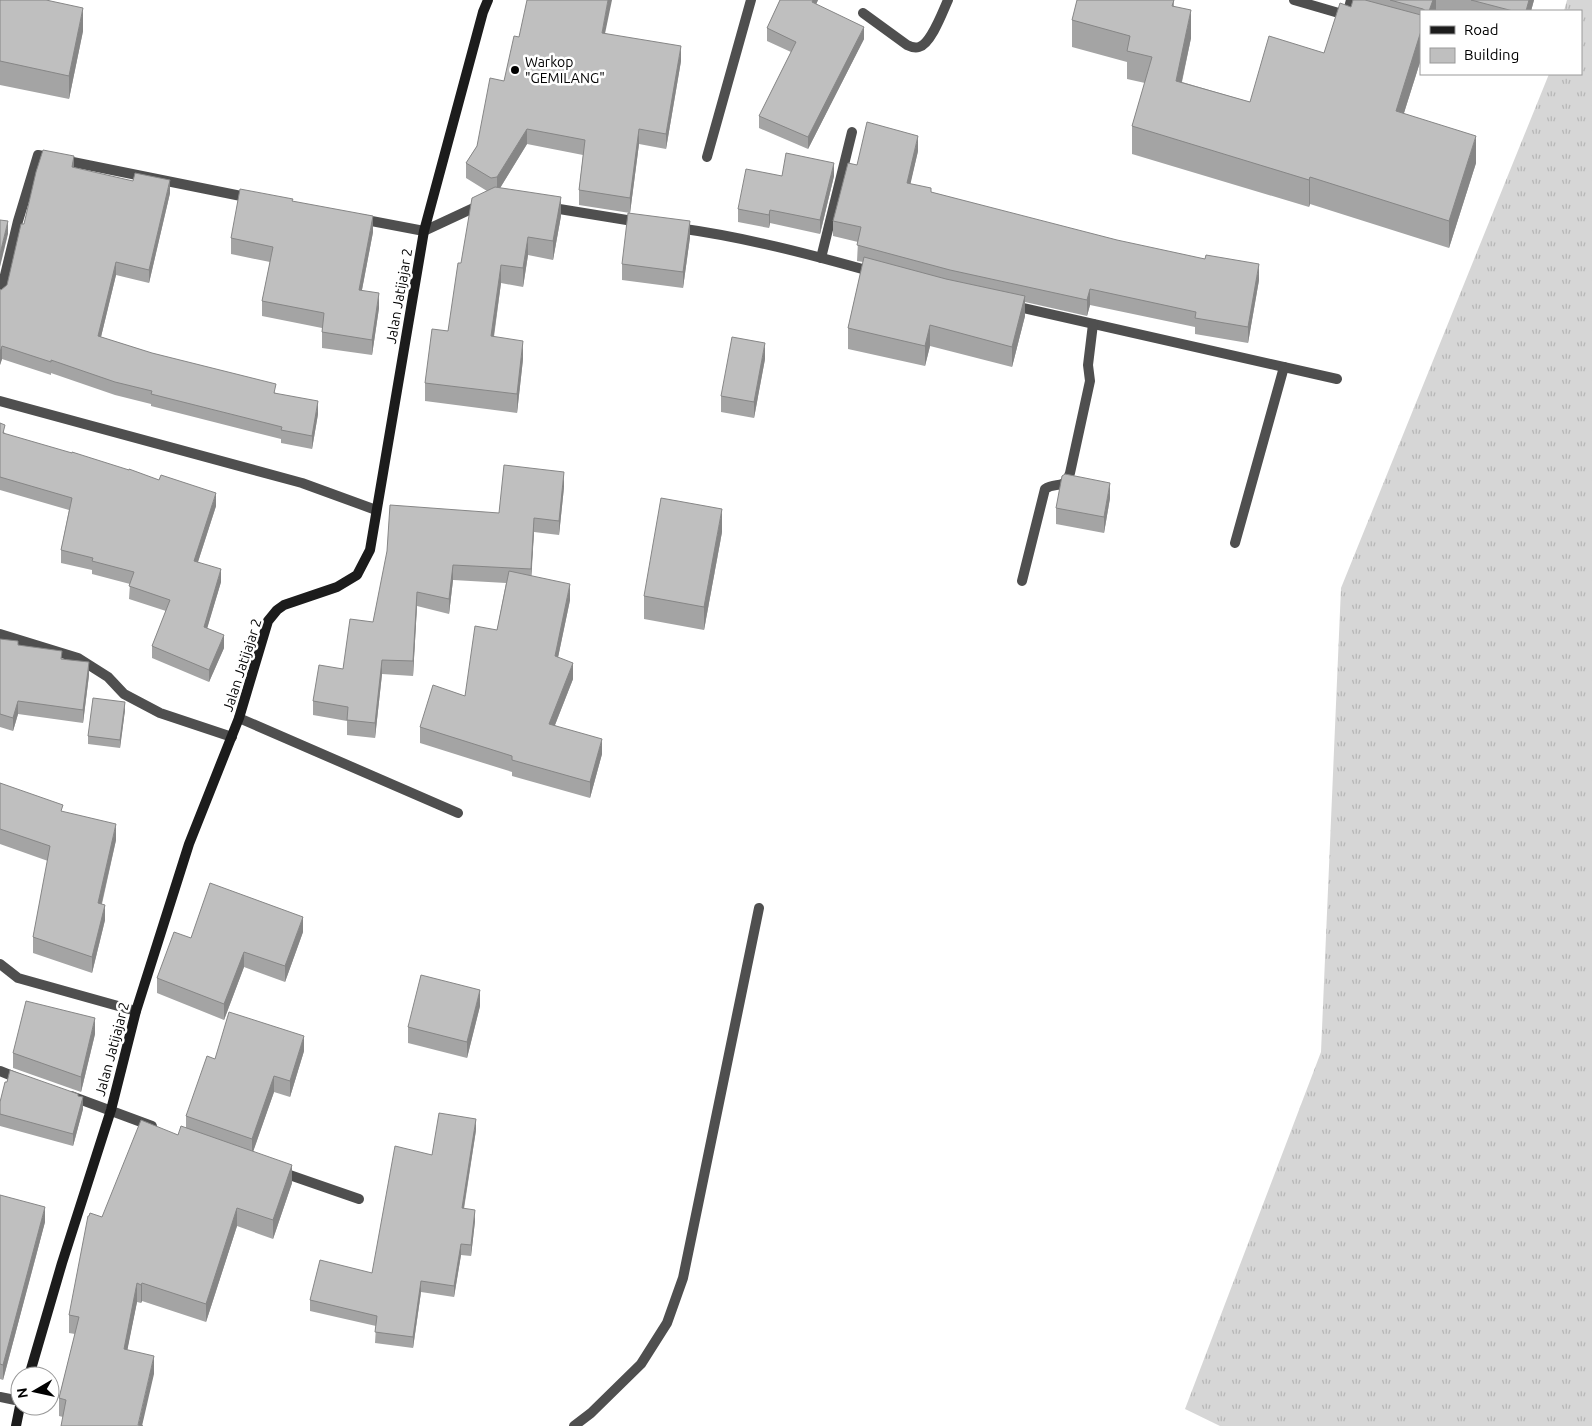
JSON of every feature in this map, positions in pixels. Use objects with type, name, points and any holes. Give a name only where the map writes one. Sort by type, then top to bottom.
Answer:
[{"type":"street","name":"Jalan Jatijajar 2","points":[[31,1366],[111,1110],[136,1011],[189,844],[239,718],[268,621],[284,605],[337,587],[357,576],[370,550],[424,231],[480,22],[488,0]]},
{"type":"street","points":[[707,157],[751,0]]},
{"type":"street","points":[[863,13],[914,48],[920,47],[930,38],[948,0]]},
{"type":"street","points":[[1294,0],[1351,16],[1351,0]]},
{"type":"street","points":[[821,258],[852,132]]},
{"type":"street","points":[[0,296],[18,221],[38,155],[263,200]]},
{"type":"street","points":[[348,217],[424,231],[494,199]]},
{"type":"street","points":[[533,205],[645,223]]},
{"type":"street","points":[[664,226],[703,231],[879,273]]},
{"type":"street","points":[[1006,304],[1337,379]]},
{"type":"street","points":[[1022,581],[1045,489],[1064,484],[1068,481],[1090,382],[1088,365],[1093,324]]},
{"type":"street","points":[[1235,543],[1284,367]]},
{"type":"street","points":[[0,400],[302,483],[376,510]]},
{"type":"street","points":[[0,634],[78,658],[108,677],[124,694],[160,713],[232,737]]},
{"type":"street","points":[[239,718],[458,813]]},
{"type":"street","points":[[574,1426],[591,1413],[641,1364],[667,1324],[683,1278],[759,908]]},
{"type":"street","points":[[0,964],[18,978],[136,1011]]},
{"type":"street","points":[[0,1071],[32,1082]]},
{"type":"street","points":[[58,1092],[165,1131]]},
{"type":"street","points":[[267,1167],[359,1199]]},
{"type":"green space","points":[[1567,0],[1592,0],[1592,1426],[1220,1426],[1185,1409],[1321,1052],[1341,588],[1549,75],[1582,75],[1582,10],[1564,10]]},
{"type":"building","points":[[0,0],[46,0],[83,8],[69,76],[0,61]]},
{"type":"building","points":[[527,0],[608,0],[602,33],[681,46],[666,134],[639,129],[630,198],[579,190],[585,140],[527,129],[497,177],[491,178],[466,163],[477,146],[490,78],[504,81],[514,36],[519,37]]},
{"type":"building","points":[[780,0],[813,0],[812,2],[864,27],[808,137],[759,116],[796,42],[767,28]]},
{"type":"building","points":[[1077,0],[1174,0],[1172,6],[1191,10],[1176,81],[1250,102],[1269,36],[1324,53],[1340,3],[1351,7],[1353,0],[1365,0],[1420,15],[1420,34],[1396,111],[1476,136],[1449,221],[1310,177],[1309,180],[1132,126],[1152,57],[1127,51],[1130,36],[1072,20]]},
{"type":"building","points":[[1390,0],[1433,0],[1429,10]]},
{"type":"building","points":[[1471,0],[1529,0],[1526,10],[1509,10]]},
{"type":"building","points":[[867,122],[918,136],[907,183],[931,188],[931,192],[1117,240],[1205,259],[1206,255],[1259,264],[1248,327],[1195,318],[1196,312],[1090,289],[1087,300],[950,270],[857,245],[861,227],[833,221],[848,163],[857,165]]},
{"type":"building","points":[[43,150],[74,156],[72,167],[133,181],[135,173],[170,180],[149,270],[116,262],[98,336],[152,353],[276,384],[274,393],[318,401],[312,436],[281,430],[282,427],[151,394],[152,391],[115,382],[51,360],[51,362],[2,346],[0,352],[0,289],[7,285],[21,224],[24,224]]},
{"type":"building","points":[[786,153],[834,163],[820,220],[770,210],[769,215],[738,209],[746,169],[782,176]]},
{"type":"building","points":[[495,187],[561,197],[553,241],[528,237],[523,268],[501,265],[491,336],[523,341],[517,394],[425,383],[432,329],[448,331],[458,263],[461,263],[472,198]]},
{"type":"building","points":[[240,189],[373,216],[359,290],[379,293],[372,340],[322,332],[324,313],[262,301],[273,247],[231,238]]},
{"type":"building","points":[[628,213],[690,221],[683,272],[622,264]]},
{"type":"building","points":[[0,220],[8,221],[0,254]]},
{"type":"building","points":[[864,257],[946,279],[1025,296],[1012,347],[930,325],[925,346],[848,328]]},
{"type":"building","points":[[732,337],[765,343],[754,402],[721,396]]},
{"type":"building","points":[[0,423],[5,425],[3,433],[129,469],[159,480],[161,475],[216,493],[194,561],[221,569],[204,627],[224,635],[209,670],[152,646],[170,600],[129,586],[134,572],[92,561],[93,558],[61,550],[72,498],[0,477]]},
{"type":"building","points":[[504,465],[564,472],[559,521],[534,518],[531,569],[453,565],[449,599],[417,592],[413,661],[382,660],[375,723],[347,720],[348,707],[313,701],[319,665],[343,669],[350,619],[373,622],[387,551],[390,505],[499,513]]},
{"type":"building","points":[[1065,474],[1110,483],[1104,517],[1056,508],[1062,476]]},
{"type":"building","points":[[661,498],[722,509],[704,607],[644,596]]},
{"type":"building","points":[[509,571],[570,584],[555,656],[573,663],[549,724],[602,739],[590,782],[512,760],[512,756],[420,727],[433,685],[465,696],[475,626],[497,630]]},
{"type":"building","points":[[0,639],[18,641],[18,645],[62,651],[61,659],[89,662],[83,710],[18,701],[13,718],[0,714]]},
{"type":"building","points":[[93,698],[125,702],[120,740],[88,736]]},
{"type":"building","points":[[0,783],[63,805],[61,811],[116,824],[98,903],[105,905],[92,957],[33,937],[50,846],[0,829]]},
{"type":"building","points":[[210,883],[303,917],[285,966],[244,952],[224,1004],[157,978],[174,932],[191,938]]},
{"type":"building","points":[[421,975],[480,990],[467,1042],[408,1027]]},
{"type":"building","points":[[26,1001],[95,1018],[81,1077],[13,1053]]},
{"type":"building","points":[[229,1012],[304,1036],[290,1081],[274,1076],[252,1139],[186,1116],[207,1056],[215,1059]]},
{"type":"building","points":[[10,1070],[83,1097],[73,1134],[0,1114],[0,1102]]},
{"type":"building","points":[[439,1113],[476,1119],[462,1208],[475,1210],[471,1245],[461,1244],[454,1286],[421,1281],[413,1337],[375,1332],[377,1316],[310,1300],[320,1260],[372,1273],[395,1146],[432,1155]]},
{"type":"building","points":[[141,1120],[178,1135],[181,1126],[292,1165],[273,1220],[237,1208],[206,1304],[137,1283],[124,1349],[154,1356],[138,1425],[143,1426],[61,1426],[66,1400],[60,1398],[60,1394],[79,1317],[69,1315],[88,1216],[90,1213],[102,1217]]},
{"type":"building","points":[[0,1195],[45,1207],[3,1365],[0,1364]]},
{"type":"place","name":"Warkop \"GEMILANG\"","points":[[515,70]]}]
